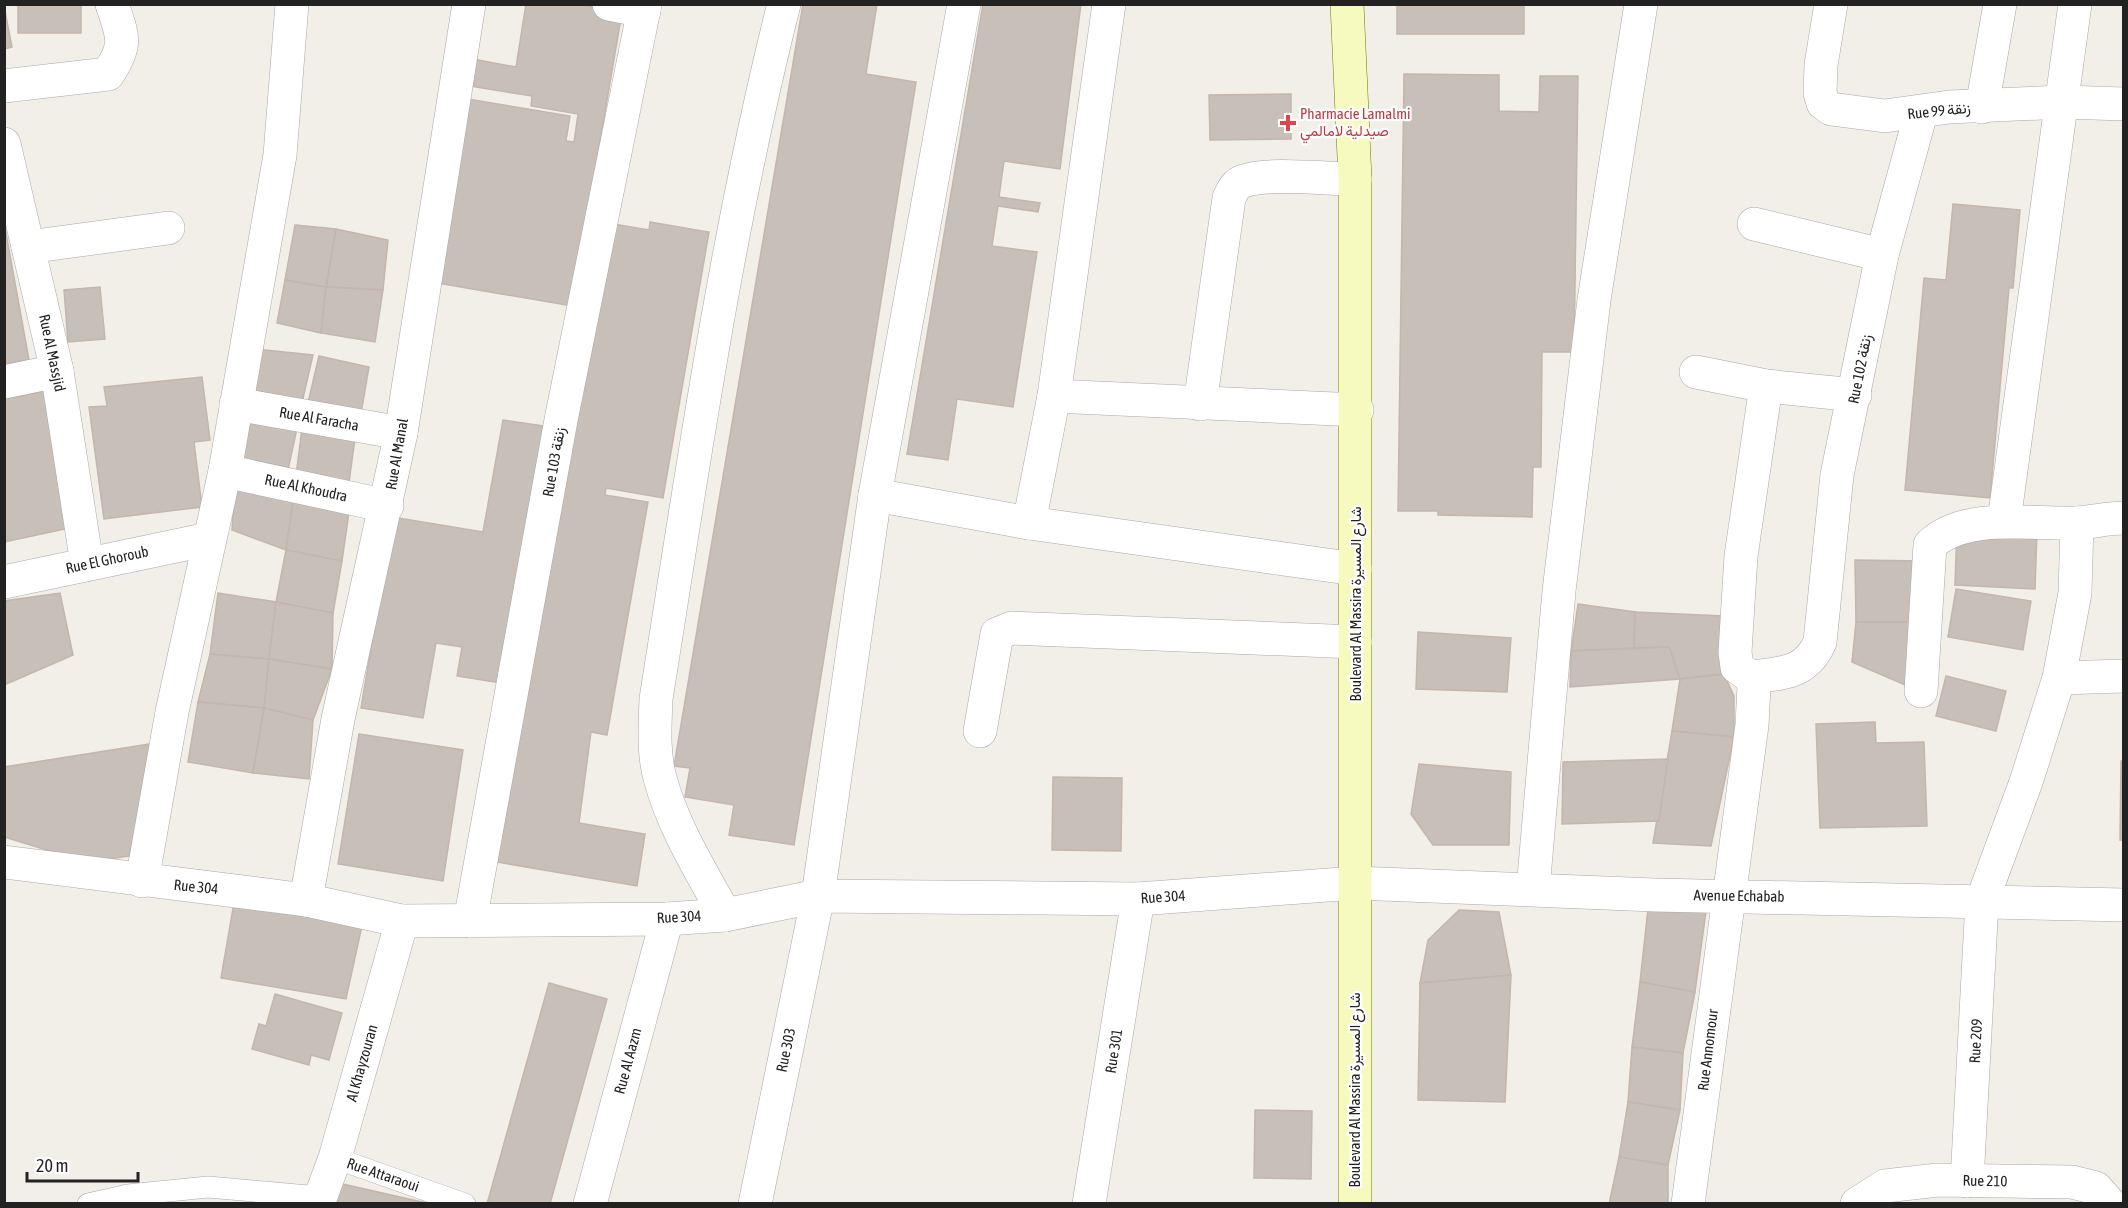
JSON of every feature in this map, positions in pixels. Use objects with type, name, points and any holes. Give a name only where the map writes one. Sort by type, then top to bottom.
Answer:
[{"type":"main road","name":"Boulevard Al Massira شارع المسيرة","points":[[1347,4],[1355,179],[1357,410],[1355,1203]]},
{"type":"street","points":[[4,86],[108,74],[120,56],[124,41],[112,4]]},
{"type":"street","points":[[142,881],[172,712],[225,471],[280,155],[292,4]]},
{"type":"street","name":"Rue Al Manal","points":[[306,900],[338,719],[387,506],[401,433],[469,4]]},
{"type":"street","points":[[609,4],[644,8]]},
{"type":"street","points":[[725,915],[678,830],[659,777],[655,746],[656,699],[700,423],[748,155],[784,4]]},
{"type":"street","name":"Rue 303","points":[[755,1203],[818,896],[875,495],[964,4]]},
{"type":"street","points":[[1029,523],[1054,396],[1109,4]]},
{"type":"street","points":[[1533,889],[1558,591],[1594,300],[1641,4]]},
{"type":"street","name":"Rue 99 زنقة","points":[[1831,4],[1825,37],[1820,93],[1823,103],[1831,109],[1885,116],[1921,113],[1949,107],[2063,102],[2124,104]]},
{"type":"street","points":[[1982,107],[2000,4]]},
{"type":"street","points":[[2004,521],[2075,4]]},
{"type":"street","name":"Rue 103 زنقة","points":[[470,921],[561,420],[644,8]]},
{"type":"street","name":"Rue 102 زنقة","points":[[1751,677],[1781,673],[1806,664],[1815,653],[1823,630],[1836,486],[1882,255],[1921,113]]},
{"type":"street","name":"Rue Al Massjid","points":[[4,144],[57,371],[87,564]]},
{"type":"street","points":[[1200,404],[1229,198],[1234,188],[1241,181],[1262,177],[1355,179]]},
{"type":"street","points":[[1754,224],[1882,255]]},
{"type":"street","points":[[28,247],[168,228]]},
{"type":"street","points":[[4,382],[57,371]]},
{"type":"street","points":[[1696,372],[1766,386],[1855,395]]},
{"type":"street","points":[[1751,677],[1737,667],[1735,652],[1741,556],[1766,386]]},
{"type":"street","points":[[1054,396],[1357,410]]},
{"type":"street","name":"Rue Al Faracha","points":[[236,404],[401,433]]},
{"type":"street","name":"Rue Al Khoudra","points":[[225,471],[387,506]]},
{"type":"street","points":[[875,495],[1029,523],[1355,569]]},
{"type":"street","points":[[1921,691],[1930,545],[1940,536],[1951,531],[2004,521],[2077,523],[2124,518]]},
{"type":"street","name":"Rue 209","points":[[1967,1181],[1982,901],[2026,782],[2059,678],[2075,593],[2077,523]]},
{"type":"street","name":"Rue El Ghoroub","points":[[4,582],[210,539]]},
{"type":"street","points":[[980,730],[997,634],[1003,629],[1355,642]]},
{"type":"street","points":[[2059,678],[2124,676]]},
{"type":"street","name":"Rue Annomour","points":[[1688,1203],[1752,725],[1754,696],[1751,677]]},
{"type":"street","name":"Rue 304","points":[[4,862],[306,900],[402,921],[667,919],[725,915],[818,896],[1138,899],[1356,883]]},
{"type":"street","name":"Avenue Echabab","points":[[1356,883],[1728,896],[2124,905]]},
{"type":"street","name":"Rue 301","points":[[1089,1203],[1138,899]]},
{"type":"street","name":"Rue Al Aazm","points":[[590,1203],[667,919]]},
{"type":"street","name":"Al Khayzouran","points":[[318,1200],[335,1158],[402,921]]},
{"type":"street","name":"Rue 210","points":[[1857,1203],[1885,1186],[1895,1183],[1967,1181],[2072,1182],[2096,1188],[2110,1203]]},
{"type":"lane","name":"Rue Attaraoui","points":[[335,1158],[465,1203]]},
{"type":"lane","points":[[88,1203],[128,1195],[208,1187],[318,1200]]},
{"type":"building","points":[[18,4],[81,4],[81,33],[18,33]]},
{"type":"building","points":[[526,4],[578,4],[622,12],[572,306],[431,282],[462,98],[570,116],[566,141],[574,142],[578,114],[531,106],[532,96],[463,85],[467,58],[516,67]]},
{"type":"building","points":[[803,4],[877,4],[866,74],[916,82],[794,845],[729,835],[734,805],[685,797],[690,768],[674,766]]},
{"type":"building","points":[[983,4],[1081,4],[1060,169],[1004,161],[999,197],[1040,203],[1038,212],[998,206],[992,246],[1037,252],[1013,407],[957,399],[948,460],[907,454]]},
{"type":"building","points":[[1397,4],[1524,4],[1524,34],[1397,34]]},
{"type":"building","points":[[4,6],[12,47],[4,49]]},
{"type":"building","points":[[1404,74],[1499,75],[1499,111],[1539,112],[1540,76],[1578,76],[1574,352],[1542,352],[1541,467],[1533,467],[1532,517],[1438,515],[1438,511],[1398,511]]},
{"type":"building","points":[[1291,94],[1291,139],[1210,140],[1209,95]]},
{"type":"building","points":[[1953,204],[2020,210],[2013,288],[2009,288],[1990,498],[1905,490],[1924,278],[1946,280]]},
{"type":"building","points":[[4,222],[29,360],[4,364]]},
{"type":"building","points":[[650,222],[709,232],[663,498],[606,488],[605,495],[648,502],[607,735],[591,732],[579,823],[645,834],[637,886],[497,862],[608,223],[649,230]]},
{"type":"building","points":[[295,225],[336,229],[326,287],[285,280]]},
{"type":"building","points":[[336,229],[388,240],[383,290],[326,287]]},
{"type":"building","points":[[285,280],[326,287],[321,333],[277,323]]},
{"type":"building","points":[[100,287],[105,339],[68,342],[64,290]]},
{"type":"building","points":[[326,287],[383,290],[375,342],[321,333]]},
{"type":"building","points":[[255,349],[313,355],[301,407],[248,401]]},
{"type":"building","points":[[319,356],[369,367],[360,419],[307,407]]},
{"type":"building","points":[[202,377],[210,440],[194,442],[202,507],[104,519],[89,407],[107,406],[104,387]]},
{"type":"building","points":[[50,390],[79,526],[4,542],[4,399]]},
{"type":"building","points":[[246,414],[299,419],[288,470],[236,469]]},
{"type":"building","points":[[303,420],[356,431],[348,490],[296,476]]},
{"type":"building","points":[[503,420],[543,426],[500,683],[457,676],[462,647],[436,643],[423,718],[361,708],[393,517],[483,532]]},
{"type":"building","points":[[235,487],[293,501],[286,550],[232,530]]},
{"type":"building","points":[[293,501],[349,512],[342,561],[286,550]]},
{"type":"building","points":[[1957,527],[2037,531],[2035,589],[1955,585]]},
{"type":"building","points":[[286,550],[342,561],[333,613],[276,602]]},
{"type":"building","points":[[1855,560],[1924,561],[1922,622],[1856,622]]},
{"type":"building","points":[[1956,589],[2031,601],[2023,650],[1948,637]]},
{"type":"building","points":[[60,593],[73,655],[4,685],[4,601]]},
{"type":"building","points":[[218,593],[276,602],[269,659],[210,654]]},
{"type":"building","points":[[276,602],[333,613],[332,669],[269,659]]},
{"type":"building","points":[[1578,604],[1635,612],[1634,648],[1571,651]]},
{"type":"building","points":[[1635,612],[1724,616],[1724,674],[1680,679],[1669,647],[1634,648]]},
{"type":"building","points":[[1856,622],[1922,622],[1912,688],[1852,662]]},
{"type":"building","points":[[1418,632],[1511,638],[1507,692],[1416,689]]},
{"type":"building","points":[[1669,647],[1680,679],[1570,687],[1571,651]]},
{"type":"building","points":[[210,654],[269,659],[264,708],[198,702]]},
{"type":"building","points":[[269,659],[332,669],[313,720],[264,708]]},
{"type":"building","points":[[1724,674],[1734,696],[1734,737],[1672,731],[1680,679]]},
{"type":"building","points":[[1946,676],[2006,691],[1996,731],[1936,716]]},
{"type":"building","points":[[198,702],[264,708],[253,773],[188,762]]},
{"type":"building","points":[[264,708],[313,720],[309,779],[253,773]]},
{"type":"building","points":[[1875,722],[1876,743],[1924,742],[1927,826],[1820,828],[1816,724]]},
{"type":"building","points":[[1672,731],[1734,737],[1711,846],[1653,843]]},
{"type":"building","points":[[359,734],[463,750],[443,881],[338,864]]},
{"type":"building","points":[[156,743],[129,856],[86,862],[4,837],[4,767]]},
{"type":"building","points":[[1668,759],[1659,821],[1562,824],[1563,762]]},
{"type":"building","points":[[2121,761],[2124,761],[2124,840],[2120,840]]},
{"type":"building","points":[[1419,764],[1511,772],[1509,845],[1433,845],[1411,814]]},
{"type":"building","points":[[1053,777],[1122,778],[1121,851],[1052,850]]},
{"type":"building","points":[[235,897],[363,921],[346,999],[221,978]]},
{"type":"building","points":[[1649,900],[1706,911],[1695,992],[1640,982]]},
{"type":"building","points":[[1459,910],[1499,912],[1511,975],[1420,983],[1428,940]]},
{"type":"building","points":[[1511,975],[1505,1102],[1418,1100],[1420,983]]},
{"type":"building","points":[[1640,982],[1695,992],[1683,1053],[1632,1047]]},
{"type":"building","points":[[549,983],[607,999],[550,1204],[487,1204]]},
{"type":"building","points":[[275,994],[342,1013],[329,1060],[311,1055],[309,1065],[252,1049],[259,1024],[266,1026]]},
{"type":"building","points":[[1632,1047],[1683,1053],[1680,1110],[1628,1102]]},
{"type":"building","points":[[1628,1102],[1680,1110],[1668,1165],[1619,1157]]},
{"type":"building","points":[[1255,1110],[1312,1111],[1311,1179],[1254,1178]]},
{"type":"building","points":[[1619,1157],[1668,1165],[1668,1204],[1609,1204]]},
{"type":"building","points":[[334,1182],[431,1204],[329,1204]]},
{"type":"place","name":"Pharmacie Lamalmi صيدلية لامالمي","points":[[1288,123]]}]
